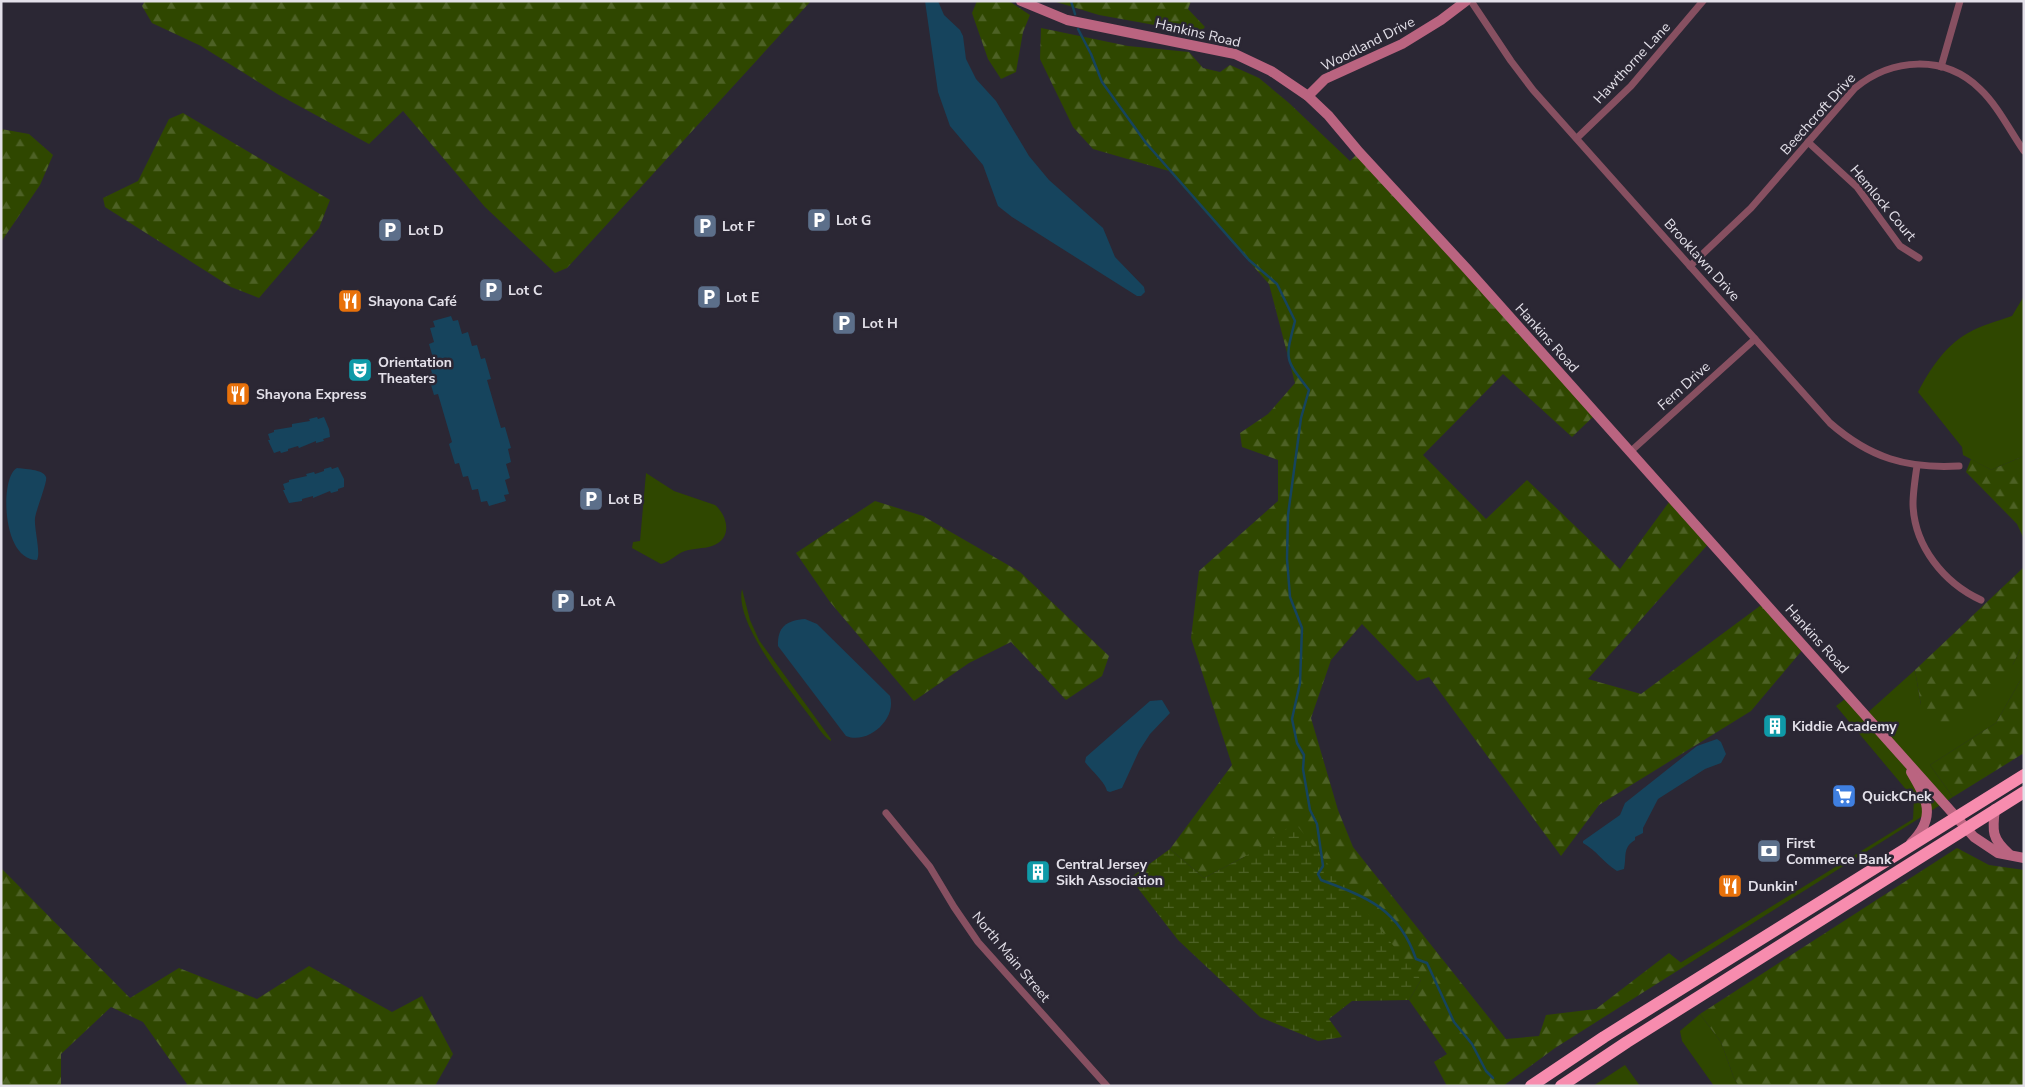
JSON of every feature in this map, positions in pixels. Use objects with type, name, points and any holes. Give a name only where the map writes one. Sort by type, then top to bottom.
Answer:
[{"type":"highway","points":[[1531,1086],[1604,1037],[2024,775]]},
{"type":"highway","points":[[1561,1086],[1627,1042],[2024,792]]},
{"type":"main road","name":"Hankins Road","points":[[1021,1],[1066,20],[1235,54],[1271,71],[1308,96],[1328,115],[1359,152],[1901,753],[1974,837],[1998,853],[2024,858]]},
{"type":"main road","name":"Woodland Drive","points":[[1308,96],[1325,79],[1402,44],[1441,20],[1466,1]]},
{"type":"main road","points":[[1901,753],[1923,792],[1928,805],[1928,815],[1922,830],[1905,848]]},
{"type":"main road","points":[[1996,809],[1993,825],[1994,836],[1999,845],[2012,857]]},
{"type":"street","name":"Brooklawn Drive","points":[[1471,1],[1533,90],[1830,423],[1842,434],[1874,454],[1890,460],[1917,466],[1959,466]]},
{"type":"street","name":"Hawthorne Lane","points":[[1577,138],[1631,86],[1703,1]]},
{"type":"street","points":[[1941,67],[1960,1]]},
{"type":"street","name":"Beechcroft Drive","points":[[1690,266],[1751,208],[1855,88],[1876,74],[1902,65],[1922,64],[1941,67],[1959,74],[1980,88],[2024,151]]},
{"type":"street","name":"Hemlock Court","points":[[1808,142],[1856,187],[1900,246],[1919,258]]},
{"type":"street","name":"Fern Drive","points":[[1630,452],[1755,338]]},
{"type":"street","points":[[1917,466],[1913,495],[1914,514],[1926,550],[1948,578],[1966,593],[1981,600]]},
{"type":"street","name":"North Main Street","points":[[886,813],[930,867],[978,942],[1107,1086]]},
{"type":"green space","points":[[145,1],[811,1],[567,268],[555,273],[485,207],[403,111],[369,144],[279,95],[201,46],[152,23],[142,6]]},
{"type":"green space","points":[[977,1],[1009,1],[1030,15],[1023,32],[1016,72],[1001,79],[988,59],[972,13]]},
{"type":"green space","points":[[1053,1],[1191,1],[1188,9],[1205,27],[1199,33],[1099,15]]},
{"type":"green space","points":[[1041,28],[1128,46],[1189,52],[1203,68],[1220,72],[1230,65],[1259,78],[1289,103],[1350,161],[1359,152],[1597,413],[1572,437],[1503,374],[1423,455],[1486,519],[1527,480],[1620,569],[1672,498],[1710,542],[1588,679],[1641,694],[1764,603],[1804,648],[1751,711],[1599,805],[1561,856],[1429,677],[1417,681],[1362,624],[1331,660],[1311,718],[1338,810],[1353,847],[1506,1039],[1539,1036],[1546,1015],[1596,1009],[1669,953],[1685,966],[1555,1048],[1503,1086],[1447,1086],[1434,1062],[1447,1054],[1409,1000],[1421,980],[1244,857],[1204,878],[1170,849],[1232,765],[1191,638],[1199,571],[1278,501],[1278,460],[1242,447],[1240,433],[1268,414],[1295,383],[1269,284],[1169,171],[1093,149],[1073,127],[1040,59]]},
{"type":"green space","points":[[183,113],[330,200],[319,228],[259,298],[231,287],[105,207],[103,198],[138,181],[169,119]]},
{"type":"green space","points":[[1,129],[29,134],[53,155],[40,185],[1,242]]},
{"type":"green space","points":[[2024,296],[2024,456],[1991,470],[1963,455],[1962,447],[1918,392],[1933,367],[1952,344],[1973,330],[2012,316]]},
{"type":"green space","points":[[2024,456],[2024,539],[2017,524],[1966,472],[1971,459],[1991,470]]},
{"type":"green space","points":[[646,473],[674,491],[715,505],[723,515],[726,527],[726,533],[719,543],[685,551],[661,564],[632,548],[633,542],[640,541]]},
{"type":"green space","points":[[875,501],[923,516],[1020,572],[1109,656],[1102,676],[1066,700],[1011,642],[969,663],[914,701],[830,602],[796,553]]},
{"type":"green space","points":[[2024,567],[2024,641],[2013,664],[1945,727],[1921,705],[1915,670]]},
{"type":"green space","points":[[742,589],[750,620],[759,640],[831,741],[823,734],[787,686],[757,642],[743,610]]},
{"type":"green space","points":[[2024,641],[2024,674],[1996,723],[1930,765],[1953,797],[1685,966],[1680,963],[1913,819],[1914,799],[1836,706],[1849,696],[1865,715],[1915,670],[1921,705],[2013,664]]},
{"type":"green space","points":[[2024,674],[2024,753],[1953,797],[1930,765],[1996,723]]},
{"type":"green space","points":[[1295,823],[1421,980],[1409,1000],[1352,1001],[1329,1019],[1342,1037],[1318,1041],[1260,1017],[1178,940],[1130,878],[1170,849],[1204,878],[1244,857]]},
{"type":"green space","points":[[1957,848],[1989,865],[2024,870],[2024,1086],[1739,1086],[1734,1078],[1721,1042],[1700,1014]]},
{"type":"green space","points":[[1,868],[130,998],[179,968],[257,999],[309,966],[392,1012],[422,996],[453,1054],[435,1086],[186,1086],[187,1084],[143,1022],[111,1007],[61,1054],[61,1086],[1,1086]]},
{"type":"green space","points":[[1700,1014],[1721,1042],[1734,1078],[1739,1086],[1714,1086],[1682,1041],[1680,1031]]},
{"type":"green space","points":[[1625,1065],[1640,1086],[1593,1086]]},
{"type":"water","points":[[925,1],[938,1],[944,15],[960,30],[963,36],[966,59],[976,79],[996,101],[1029,156],[1049,180],[1103,228],[1115,257],[1144,287],[1145,292],[1141,296],[1137,296],[1012,217],[998,206],[983,165],[950,126],[938,92]]},
{"type":"water","points":[[451,316],[453,321],[458,320],[462,334],[468,332],[472,346],[477,345],[481,359],[485,358],[491,379],[487,380],[501,428],[505,427],[511,448],[508,449],[511,462],[506,464],[510,478],[505,480],[509,494],[504,495],[506,501],[489,506],[487,501],[481,502],[478,489],[472,490],[468,476],[463,477],[459,463],[455,464],[449,444],[452,442],[438,394],[434,395],[428,375],[432,373],[428,360],[433,358],[429,344],[434,342],[430,328],[435,327],[433,321]]},
{"type":"water","points":[[317,417],[318,419],[324,417],[330,437],[323,439],[324,441],[316,443],[316,441],[299,448],[298,446],[288,449],[288,451],[274,453],[268,440],[270,440],[268,434],[274,432],[274,430],[292,427],[292,424],[310,421],[309,419]]},
{"type":"water","points":[[331,467],[332,469],[338,467],[344,479],[344,487],[338,489],[338,491],[331,493],[330,491],[313,498],[313,496],[302,499],[302,501],[289,503],[283,490],[285,490],[283,484],[289,482],[289,480],[307,476],[306,474],[314,472],[315,474]]},
{"type":"water","points":[[17,468],[41,472],[46,477],[35,518],[37,560],[25,556],[16,547],[10,533],[6,501],[12,474]]},
{"type":"water","points":[[805,619],[817,624],[890,696],[891,705],[889,713],[879,728],[863,737],[854,738],[846,736],[778,646],[779,634],[784,626],[793,621]]},
{"type":"water","points":[[1162,700],[1170,713],[1150,734],[1139,751],[1122,788],[1110,792],[1107,791],[1101,780],[1085,762],[1086,757],[1150,701]]},
{"type":"water","points":[[1717,739],[1721,742],[1726,754],[1721,763],[1705,769],[1658,799],[1643,828],[1643,833],[1635,837],[1635,840],[1628,846],[1624,869],[1617,871],[1583,843],[1583,841],[1620,815],[1625,803],[1697,746]]},
{"type":"waterway","points":[[1071,1],[1075,14]]},
{"type":"waterway","points":[[1078,29],[1091,54],[1102,82],[1146,143],[1249,260],[1277,284],[1295,321],[1289,344],[1289,358],[1295,371],[1309,390],[1301,418],[1288,515],[1287,559],[1290,597],[1302,628],[1300,683],[1292,719],[1297,743],[1304,755],[1303,769],[1310,810],[1317,824],[1323,866],[1318,874],[1321,880],[1367,899],[1391,917],[1409,942],[1416,959],[1427,963],[1454,1022],[1472,1044],[1486,1071],[1493,1078]]},
{"type":"place","name":"Lot G","points":[[819,220]]},
{"type":"place","name":"Lot F","points":[[705,226]]},
{"type":"place","name":"Lot D","points":[[390,230]]},
{"type":"place","name":"Lot C","points":[[491,290]]},
{"type":"place","name":"Lot E","points":[[709,297]]},
{"type":"place","name":"Shayona Café","points":[[350,301]]},
{"type":"place","name":"Lot H","points":[[844,323]]},
{"type":"place","name":"Orientation Theaters","points":[[360,370]]},
{"type":"place","name":"Shayona Express","points":[[238,394]]},
{"type":"place","name":"Lot B","points":[[591,499]]},
{"type":"place","name":"Lot A","points":[[563,601]]},
{"type":"place","name":"Kiddie Academy","points":[[1775,726]]},
{"type":"place","name":"QuickChek","points":[[1844,796]]},
{"type":"place","name":"First Commerce Bank","points":[[1769,851]]},
{"type":"place","name":"Central Jersey Sikh Association","points":[[1038,872]]},
{"type":"place","name":"Dunkin'","points":[[1730,886]]}]
